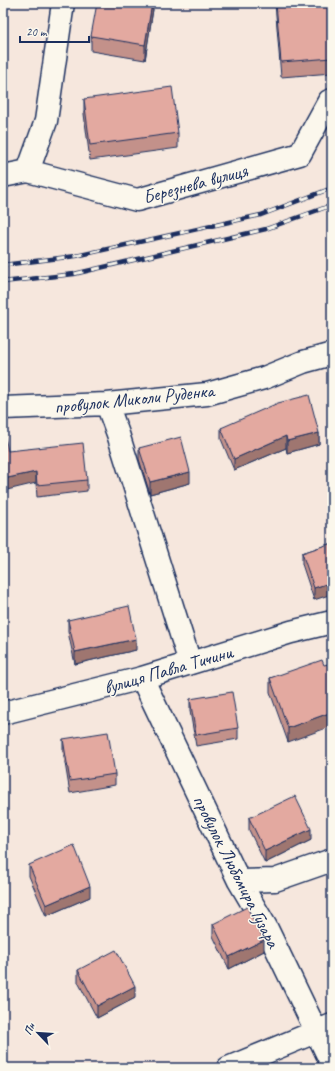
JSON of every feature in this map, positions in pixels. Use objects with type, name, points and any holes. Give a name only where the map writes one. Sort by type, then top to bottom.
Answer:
[{"type":"street","points":[[28,170],[46,120],[63,3]]},
{"type":"street","name":"Березнева вулиця","points":[[3,176],[28,170],[137,200],[300,154],[329,101],[332,100]]},
{"type":"street","name":"провулок Миколи Руденка","points":[[3,408],[107,404],[207,394],[264,378],[303,362],[332,354]]},
{"type":"street","points":[[107,404],[118,434],[190,663]]},
{"type":"street","name":"вулиця Павла Тичини","points":[[3,713],[142,678],[291,632],[332,622]]},
{"type":"street","name":"провулок Любомира Гузара","points":[[142,678],[239,881],[324,1027],[332,1064]]},
{"type":"street","points":[[239,881],[275,880],[332,860]]},
{"type":"street","points":[[228,1068],[324,1027]]},
{"type":"building","points":[[97,3],[152,3],[145,45],[91,36]]},
{"type":"building","points":[[276,3],[329,3],[332,58],[281,62]]},
{"type":"building","points":[[172,87],[178,133],[90,145],[84,99]]},
{"type":"building","points":[[309,395],[319,433],[287,441],[286,436],[234,459],[221,428],[278,403]]},
{"type":"building","points":[[3,437],[5,437],[8,451],[83,443],[87,480],[37,485],[36,472],[3,479]]},
{"type":"building","points":[[181,437],[190,472],[150,482],[139,448]]},
{"type":"building","points":[[332,543],[332,582],[314,588],[302,553]]},
{"type":"building","points":[[129,606],[136,639],[75,652],[68,620]]},
{"type":"building","points":[[322,660],[324,665],[332,663],[332,712],[288,728],[270,678]]},
{"type":"building","points":[[232,692],[238,728],[196,735],[190,699]]},
{"type":"building","points":[[108,732],[115,774],[70,781],[63,739]]},
{"type":"building","points":[[295,796],[311,829],[265,851],[249,818]]},
{"type":"building","points":[[74,845],[90,886],[46,905],[29,865]]},
{"type":"building","points":[[332,868],[332,881],[329,869]]},
{"type":"building","points":[[247,907],[264,940],[229,957],[213,924]]},
{"type":"building","points":[[116,950],[135,986],[97,1006],[78,970]]},
{"type":"railway","points":[[3,265],[76,256],[261,215],[332,188]]},
{"type":"railway","points":[[3,282],[74,274],[266,229],[332,205]]}]
